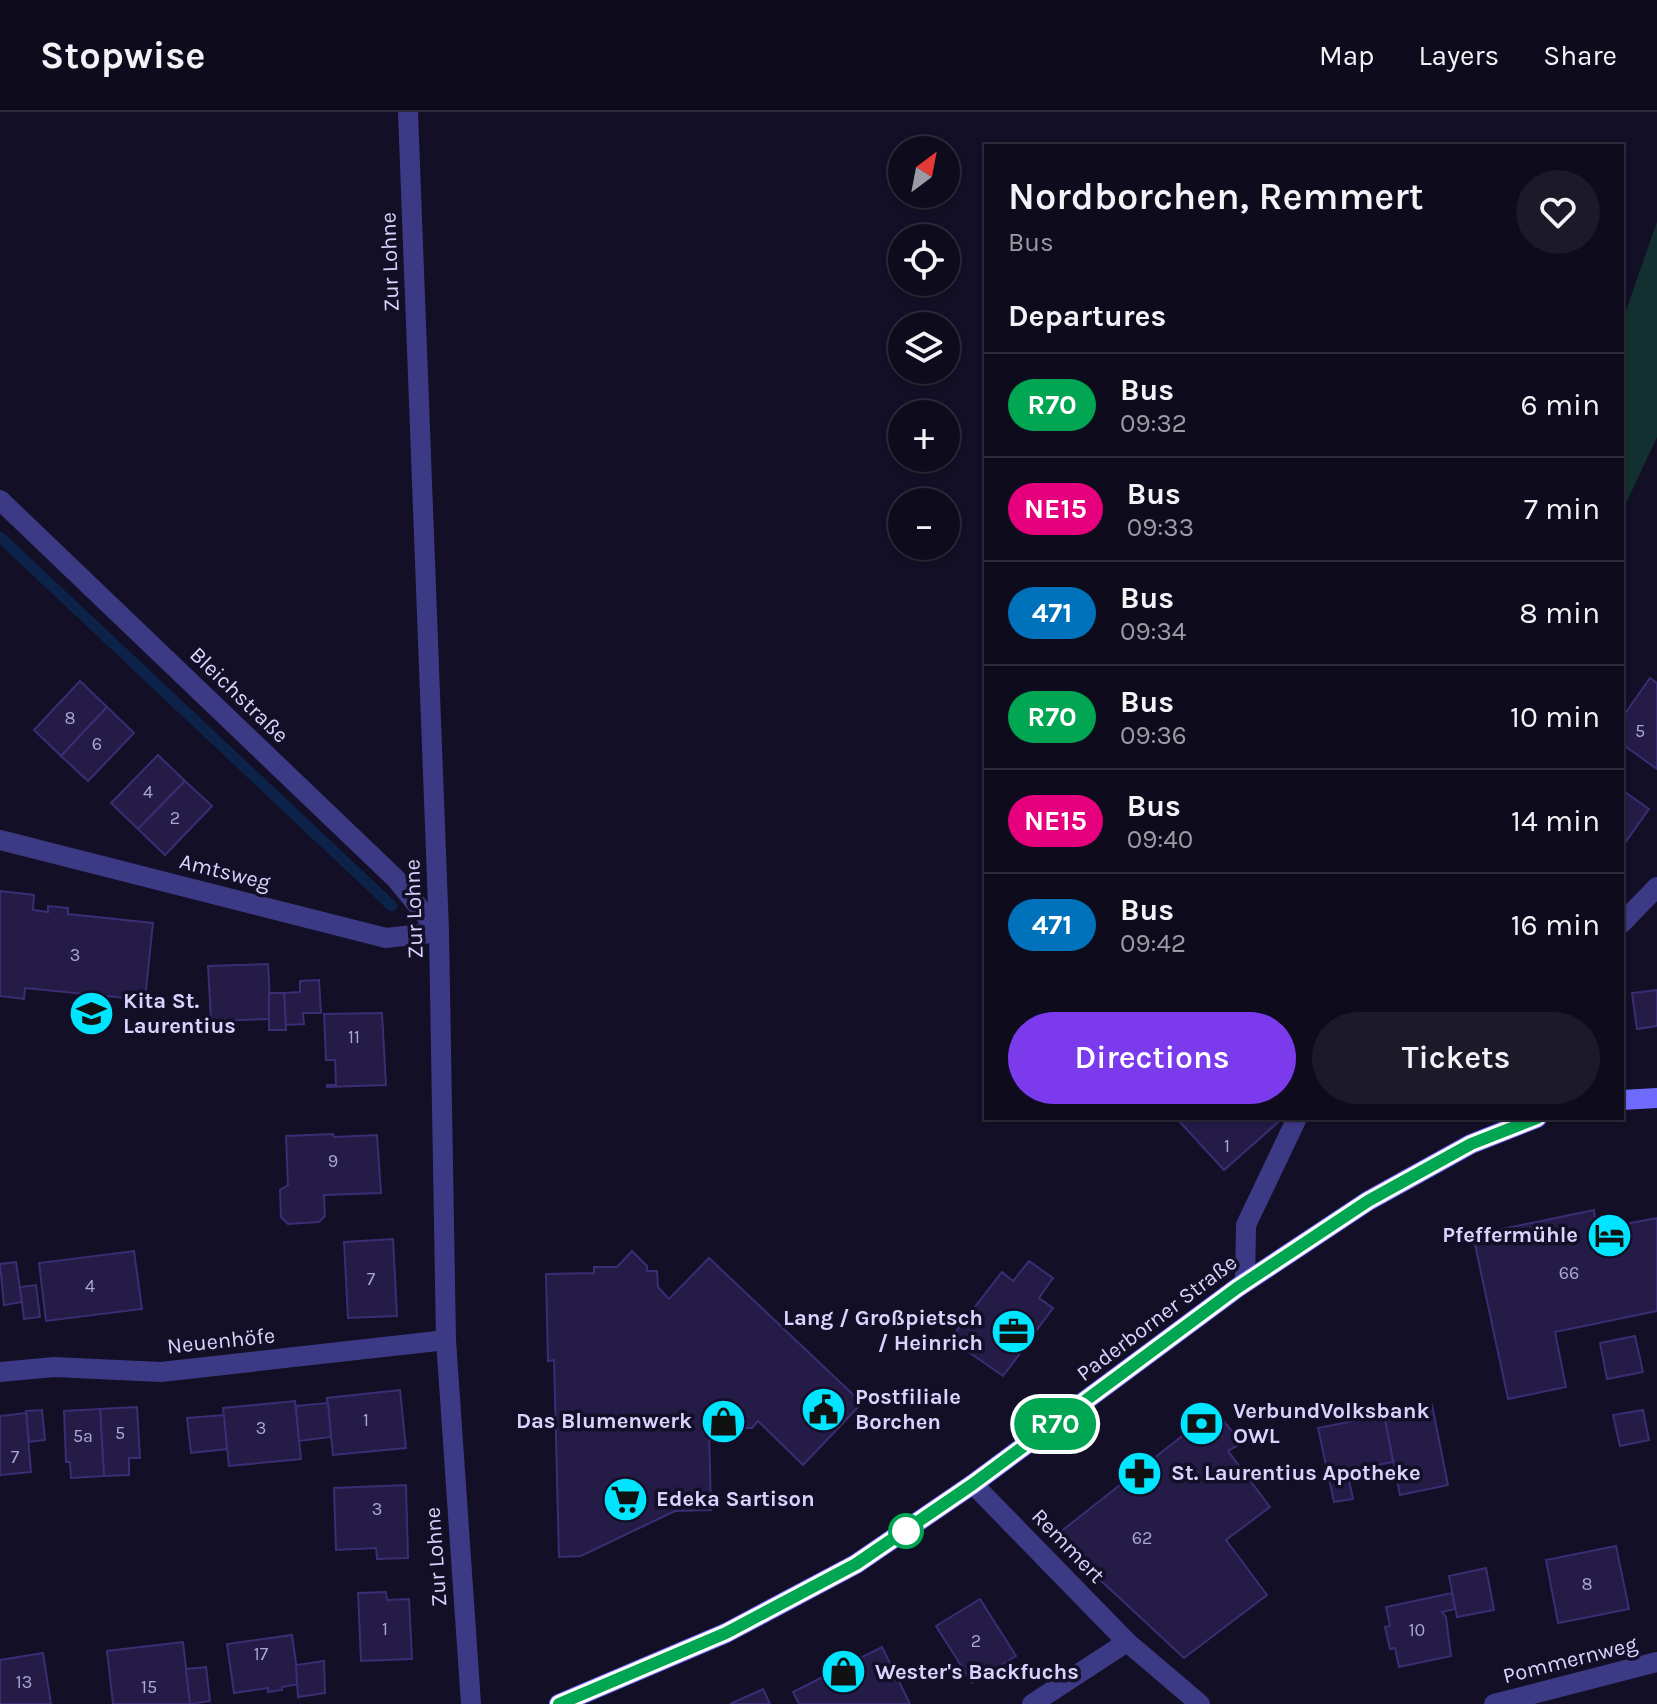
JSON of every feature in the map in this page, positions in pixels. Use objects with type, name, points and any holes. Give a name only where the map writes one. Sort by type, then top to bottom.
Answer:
[{"type":"main road","points":[[1624,1100],[1657,1098]]},
{"type":"main road","name":"Paderborner Straße","points":[[559,1704],[726,1633],[874,1553],[973,1484],[1245,1282],[1368,1201],[1471,1144],[1531,1120]]},
{"type":"street","name":"Zur Lohne","points":[[408,112],[439,932],[446,1340],[471,1704]]},
{"type":"street","name":"Bleichstraße","points":[[0,500],[396,879],[439,932]]},
{"type":"street","name":"Amtsweg","points":[[0,840],[386,938],[439,932]]},
{"type":"street","points":[[1624,921],[1657,887]]},
{"type":"street","points":[[1245,1282],[1246,1225],[1296,1120]]},
{"type":"street","name":"Neuenhöfe","points":[[0,1372],[54,1367],[161,1372],[446,1340]]},
{"type":"street","name":"Remmert","points":[[973,1484],[1127,1642],[1200,1704]]},
{"type":"street","points":[[1032,1704],[1127,1642]]},
{"type":"street","name":"Pommernweg","points":[[1494,1704],[1657,1662]]},
{"type":"green space","points":[[1657,222],[1657,437],[1624,508],[1624,316]]},
{"type":"building","points":[[1650,678],[1657,683],[1657,769],[1624,745],[1624,715]]},
{"type":"building","points":[[80,681],[107,707],[61,756],[34,730]]},
{"type":"building","points":[[107,707],[134,733],[88,781],[61,756]]},
{"type":"building","points":[[158,755],[185,781],[138,829],[111,803]]},
{"type":"building","points":[[185,781],[212,806],[165,855],[138,829]]},
{"type":"building","points":[[1624,791],[1649,809],[1624,844]]},
{"type":"building","points":[[0,891],[34,895],[33,910],[48,912],[48,906],[68,908],[68,914],[153,923],[145,1000],[25,988],[24,999],[0,996]]},
{"type":"building","points":[[268,964],[271,1019],[211,1021],[208,966]]},
{"type":"building","points":[[319,980],[321,1013],[303,1013],[304,1024],[286,1025],[284,993],[300,992],[300,981]]},
{"type":"building","points":[[1657,990],[1657,1026],[1637,1029],[1632,993]]},
{"type":"building","points":[[269,993],[284,993],[286,1030],[269,1030]]},
{"type":"building","points":[[382,1013],[386,1085],[327,1087],[336,1085],[335,1060],[326,1060],[324,1014]]},
{"type":"building","points":[[1180,1120],[1281,1120],[1224,1170]]},
{"type":"building","points":[[333,1134],[334,1137],[377,1135],[381,1193],[324,1195],[325,1216],[319,1222],[288,1224],[281,1217],[280,1190],[288,1185],[286,1136]]},
{"type":"building","points":[[1594,1210],[1595,1220],[1618,1215],[1620,1225],[1657,1218],[1657,1311],[1555,1332],[1566,1387],[1508,1399],[1473,1235]]},
{"type":"building","points":[[393,1239],[397,1316],[348,1318],[344,1242]]},
{"type":"building","points":[[134,1251],[142,1309],[46,1321],[39,1263]]},
{"type":"building","points":[[632,1251],[647,1266],[647,1271],[657,1271],[658,1287],[669,1299],[709,1258],[862,1403],[803,1465],[758,1421],[752,1428],[709,1428],[711,1510],[675,1511],[581,1556],[559,1557],[554,1360],[548,1361],[546,1274],[594,1273],[594,1267],[617,1267]]},
{"type":"building","points":[[1029,1261],[1053,1278],[1039,1298],[1053,1308],[1033,1335],[1030,1334],[1022,1346],[1025,1347],[1003,1376],[950,1339],[1002,1272],[1013,1281]]},
{"type":"building","points":[[16,1262],[22,1302],[4,1305],[0,1264]]},
{"type":"building","points":[[36,1285],[40,1317],[24,1319],[20,1287]]},
{"type":"building","points":[[1635,1336],[1643,1372],[1607,1379],[1600,1343]]},
{"type":"building","points":[[400,1390],[406,1448],[333,1455],[327,1398]]},
{"type":"building","points":[[295,1401],[301,1459],[229,1466],[223,1408]]},
{"type":"building","points":[[328,1403],[331,1437],[299,1441],[296,1406]]},
{"type":"building","points":[[1432,1405],[1448,1485],[1400,1495],[1384,1415]]},
{"type":"building","points":[[137,1407],[140,1458],[129,1458],[129,1475],[104,1476],[100,1409]]},
{"type":"building","points":[[100,1409],[104,1476],[71,1478],[70,1462],[66,1462],[64,1411]]},
{"type":"building","points":[[42,1410],[45,1440],[29,1442],[26,1411]]},
{"type":"building","points":[[1643,1410],[1649,1440],[1620,1446],[1613,1415]]},
{"type":"building","points":[[26,1413],[31,1472],[0,1475],[0,1416]]},
{"type":"building","points":[[224,1415],[227,1449],[191,1453],[187,1418]]},
{"type":"building","points":[[1384,1415],[1393,1462],[1347,1471],[1353,1499],[1334,1502],[1318,1428]]},
{"type":"building","points":[[1220,1417],[1242,1443],[1228,1451],[1270,1507],[1226,1540],[1267,1595],[1184,1658],[1054,1537],[1205,1418]]},
{"type":"building","points":[[406,1485],[408,1558],[377,1559],[376,1548],[336,1550],[334,1488]]},
{"type":"building","points":[[1616,1546],[1629,1609],[1558,1623],[1546,1560]]},
{"type":"building","points":[[1486,1568],[1494,1610],[1457,1617],[1449,1576]]},
{"type":"building","points":[[386,1592],[387,1600],[409,1599],[412,1659],[361,1661],[358,1593]]},
{"type":"building","points":[[1452,1593],[1455,1609],[1442,1612],[1446,1617],[1451,1656],[1399,1667],[1395,1648],[1390,1649],[1385,1627],[1390,1626],[1386,1607]]},
{"type":"building","points":[[980,1599],[1016,1656],[972,1683],[936,1626]]},
{"type":"building","points":[[292,1635],[299,1684],[268,1692],[268,1688],[234,1693],[227,1644]]},
{"type":"building","points":[[183,1642],[190,1704],[113,1704],[107,1651]]},
{"type":"building","points":[[882,1647],[910,1704],[799,1704],[793,1692]]},
{"type":"building","points":[[43,1653],[51,1704],[0,1704],[0,1660]]},
{"type":"building","points":[[324,1661],[325,1693],[298,1697],[296,1665]]},
{"type":"building","points":[[206,1667],[210,1701],[190,1704],[186,1669]]},
{"type":"building","points":[[763,1689],[770,1704],[730,1704]]},
{"type":"waterway","points":[[0,537],[392,906]]},
{"type":"bus line","name":"R70","points":[[559,1704],[726,1633],[856,1564],[973,1484],[1237,1288],[1368,1201],[1471,1144],[1531,1120]]},
{"type":"place","name":"Kita St. Laurentius","points":[[92,1014]]},
{"type":"place","name":"Pfeffermühle","points":[[1609,1235]]},
{"type":"place","name":"Lang / Großpietsch / Heinrich","points":[[1014,1331]]},
{"type":"place","name":"Postfiliale Borchen","points":[[824,1410]]},
{"type":"place","name":"Das Blumenwerk","points":[[723,1421]]},
{"type":"place","name":"VerbundVolksbank OWL","points":[[1202,1424]]},
{"type":"place","name":"St. Laurentius Apotheke","points":[[1140,1473]]},
{"type":"place","name":"Edeka Sartison","points":[[625,1499]]},
{"type":"place","name":"Wester's Backfuchs","points":[[844,1672]]}]
